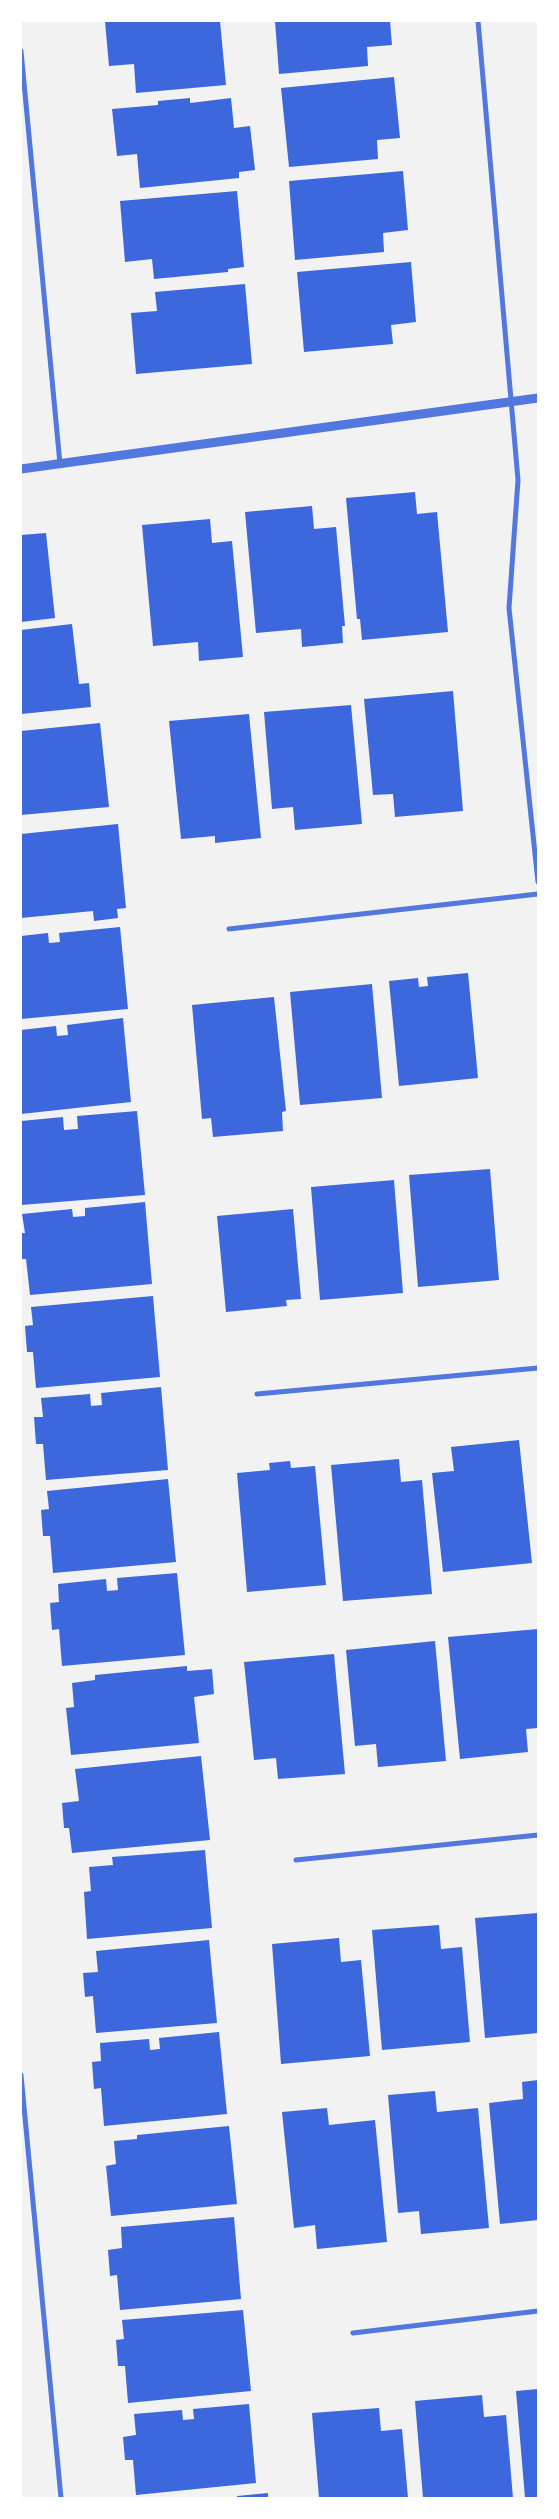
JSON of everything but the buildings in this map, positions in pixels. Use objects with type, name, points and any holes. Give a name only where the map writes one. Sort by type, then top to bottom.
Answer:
[{"type":"street","points":[[478,21],[518,480],[509,608],[538,882]]},
{"type":"street","points":[[21,50],[60,464]]},
{"type":"street","points":[[21,469],[538,398]]},
{"type":"street","points":[[229,929],[538,894]]},
{"type":"street","points":[[257,1394],[538,1368]]},
{"type":"street","points":[[296,1860],[538,1835]]},
{"type":"street","points":[[21,2075],[61,2498]]},
{"type":"street","points":[[353,2333],[538,2311]]}]
